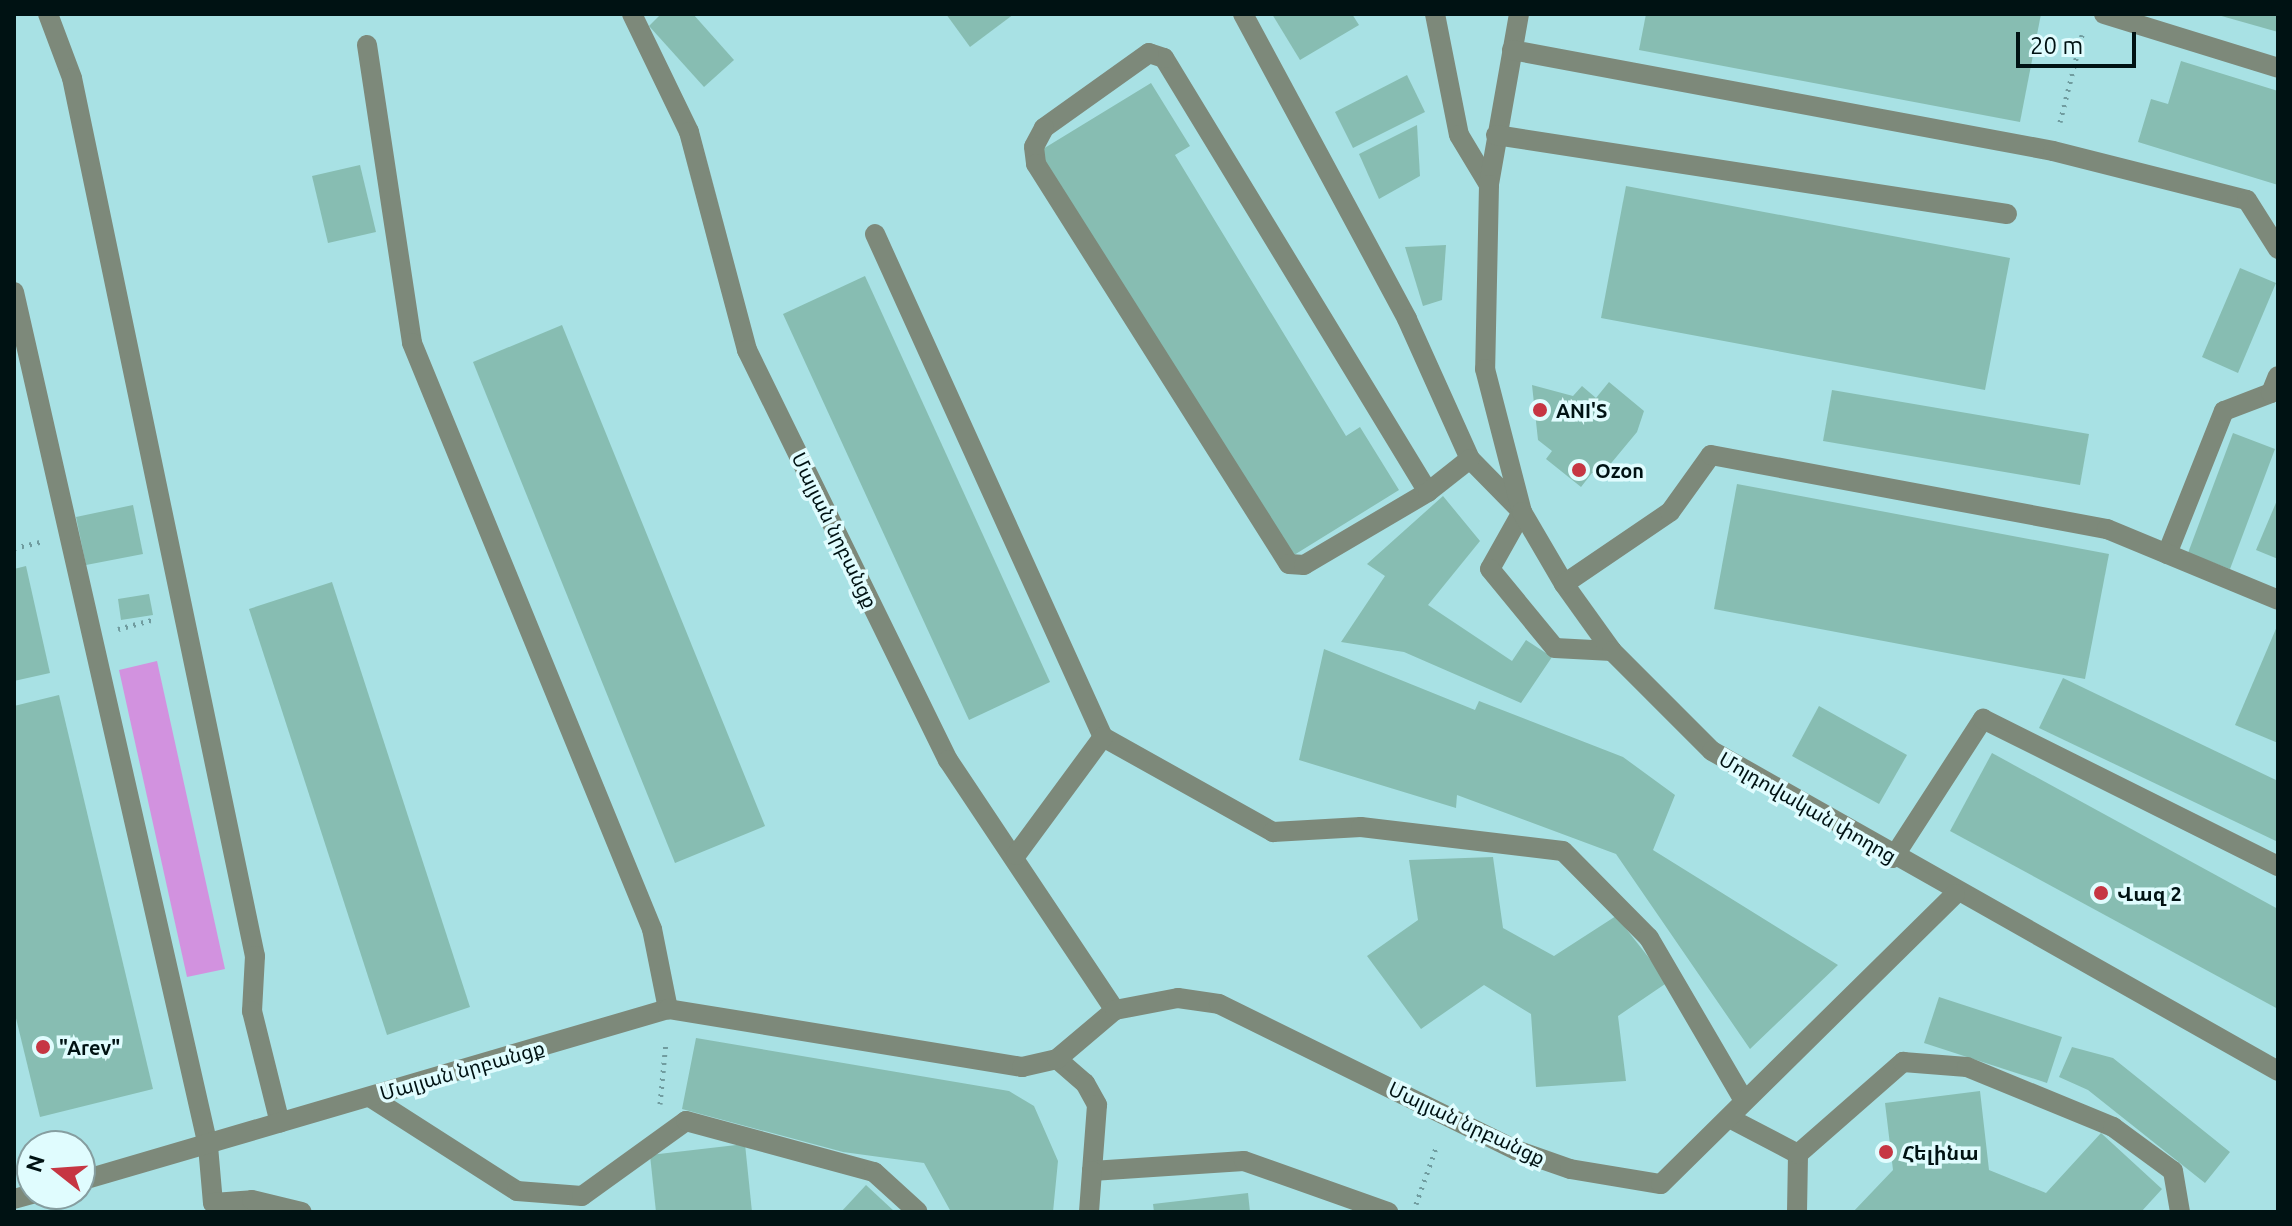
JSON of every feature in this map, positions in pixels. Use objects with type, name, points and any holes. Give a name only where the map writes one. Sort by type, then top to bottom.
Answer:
[{"type":"street","points":[[48,14],[72,78],[255,956],[252,1011],[280,1123]]},
{"type":"street","name":"Մալյան նրբանցք","points":[[632,14],[689,132],[747,350],[948,760],[1016,855],[1115,1010]]},
{"type":"street","points":[[1243,14],[1407,319],[1470,459],[1522,512],[1490,569],[1555,648],[1612,651]]},
{"type":"street","points":[[1435,14],[1459,135],[1489,185]]},
{"type":"street","name":"Մոլդովական փողոց","points":[[1519,14],[1489,185],[1485,369],[1522,512],[1564,584],[1612,651],[1712,751],[1955,894],[2278,1071]]},
{"type":"street","points":[[2104,14],[2278,68]]},
{"type":"street","points":[[367,45],[412,343],[652,929],[668,1009]]},
{"type":"street","points":[[1512,50],[2053,151],[2247,200],[2278,249]]},
{"type":"street","points":[[1428,492],[1164,58],[1149,53],[1044,128],[1034,147],[1036,164],[1275,552],[1289,564],[1304,565],[1428,492],[1470,459]]},
{"type":"street","points":[[1496,135],[2007,214]]},
{"type":"street","points":[[875,234],[1103,737],[1273,832],[1361,827],[1563,851],[1649,938],[1742,1097]]},
{"type":"street","points":[[14,292],[87,638],[208,1146],[213,1203],[252,1200],[302,1212]]},
{"type":"street","points":[[2167,554],[2224,411],[2271,393],[2278,376]]},
{"type":"street","points":[[1564,584],[1670,512],[1711,455],[2107,529],[2278,600]]},
{"type":"street","points":[[1893,858],[1983,719],[2278,866]]},
{"type":"street","points":[[1016,855],[1103,737]]},
{"type":"street","name":"Մալյան նրբանցք","points":[[96,1177],[668,1009],[967,1061],[1022,1067],[1057,1059],[1115,1010],[1178,998],[1219,1004],[1570,1169],[1661,1184],[1733,1120],[1742,1097],[1955,894]]},
{"type":"street","points":[[1057,1059],[1085,1083],[1097,1105],[1089,1212]]},
{"type":"street","points":[[1797,1212],[1798,1154],[1903,1062],[1967,1067],[2113,1127],[2173,1171],[2180,1212]]},
{"type":"street","points":[[370,1097],[517,1191],[584,1204],[686,1121],[874,1172],[918,1212]]},
{"type":"street","points":[[1733,1120],[1798,1154]]},
{"type":"street","points":[[1092,1171],[1244,1161],[1388,1212]]},
{"type":"path","points":[[2053,151],[2084,29]]},
{"type":"path","points":[[87,638],[183,611]]},
{"type":"path","points":[[660,1106],[668,1009]]},
{"type":"path","points":[[1413,1211],[1438,1140]]},
{"type":"shaded area","points":[[157,661],[225,969],[187,977],[119,670]]},
{"type":"building","points":[[661,14],[693,14],[734,60],[704,87],[649,26]]},
{"type":"building","points":[[946,14],[1014,14],[970,47]]},
{"type":"building","points":[[1272,14],[1352,14],[1359,25],[1300,60]]},
{"type":"building","points":[[1646,14],[2041,14],[2020,122],[1639,50]]},
{"type":"building","points":[[2278,14],[2278,32],[2218,15]]},
{"type":"building","points":[[2181,61],[2278,91],[2278,185],[2138,142],[2151,99],[2168,104]]},
{"type":"building","points":[[1407,75],[1425,112],[1353,148],[1335,112]]},
{"type":"building","points":[[1151,83],[1190,146],[1175,155],[1346,436],[1360,427],[1399,490],[1286,560],[1038,152]]},
{"type":"building","points":[[1417,125],[1420,176],[1379,199],[1359,154]]},
{"type":"building","points":[[360,165],[376,232],[328,243],[312,176]]},
{"type":"building","points":[[1626,186],[2010,258],[1985,390],[1601,318]]},
{"type":"building","points":[[1446,245],[1442,300],[1423,306],[1405,247]]},
{"type":"building","points":[[2240,268],[2276,283],[2238,373],[2202,357]]},
{"type":"building","points":[[865,276],[1050,682],[969,720],[783,314]]},
{"type":"building","points":[[562,325],[765,826],[675,863],[473,362]]},
{"type":"building","points":[[1609,382],[1644,411],[1637,432],[1603,473],[1592,473],[1581,487],[1546,459],[1552,451],[1538,440],[1532,385],[1573,396],[1582,386],[1596,398]]},
{"type":"building","points":[[1832,390],[2089,434],[2080,485],[1823,441]]},
{"type":"building","points":[[2233,433],[2275,449],[2230,569],[2188,553]]},
{"type":"building","points":[[1737,484],[2109,554],[2085,679],[1714,609]]},
{"type":"building","points":[[1443,496],[1480,541],[1428,605],[1512,661],[1526,640],[1552,657],[1521,703],[1404,652],[1341,642],[1385,576],[1367,564]]},
{"type":"building","points":[[2278,498],[2278,559],[2256,550]]},
{"type":"building","points":[[133,505],[143,554],[86,565],[76,517]]},
{"type":"building","points":[[26,566],[50,673],[14,681],[14,569]]},
{"type":"building","points":[[332,582],[470,1007],[387,1035],[249,609]]},
{"type":"building","points":[[149,594],[153,615],[121,620],[118,599]]},
{"type":"building","points":[[2278,624],[2278,743],[2235,725]]},
{"type":"building","points":[[1324,649],[1475,710],[1479,701],[1623,757],[1675,795],[1653,850],[1838,965],[1750,1049],[1616,854],[1457,795],[1456,808],[1299,760]]},
{"type":"building","points":[[2063,678],[2278,781],[2278,842],[2039,728]]},
{"type":"building","points":[[59,695],[153,1089],[40,1117],[14,1010],[14,706]]},
{"type":"building","points":[[1819,706],[1907,755],[1879,804],[1792,756]]},
{"type":"building","points":[[1992,753],[2278,909],[2278,1009],[1950,831]]},
{"type":"building","points":[[1493,857],[1503,928],[1554,956],[1616,916],[1668,982],[1618,1016],[1626,1081],[1536,1087],[1531,1014],[1484,985],[1421,1029],[1367,956],[1418,920],[1409,860]]},
{"type":"building","points":[[1939,997],[2062,1037],[2047,1083],[1924,1043]]},
{"type":"building","points":[[696,1038],[1009,1091],[1034,1106],[1058,1161],[1053,1212],[951,1212],[924,1163],[843,1152],[682,1109]]},
{"type":"building","points":[[2072,1047],[2113,1058],[2230,1152],[2205,1183],[2088,1090],[2059,1077]]},
{"type":"building","points":[[1980,1091],[1989,1170],[2046,1193],[2101,1133],[2162,1189],[2141,1212],[1853,1212],[1893,1170],[1885,1103]]},
{"type":"building","points":[[745,1144],[752,1212],[656,1212],[650,1155]]},
{"type":"building","points":[[866,1185],[895,1212],[841,1212]]},
{"type":"building","points":[[1248,1193],[1250,1212],[1154,1212],[1153,1204]]},
{"type":"place","name":"ANI'S","points":[[1540,410]]},
{"type":"place","name":"Ozon","points":[[1579,470]]},
{"type":"place","name":"Վազ 2","points":[[2101,893]]},
{"type":"place","name":"\"Arev\"","points":[[43,1047]]},
{"type":"place","name":"Հելինա","points":[[1886,1152]]}]
